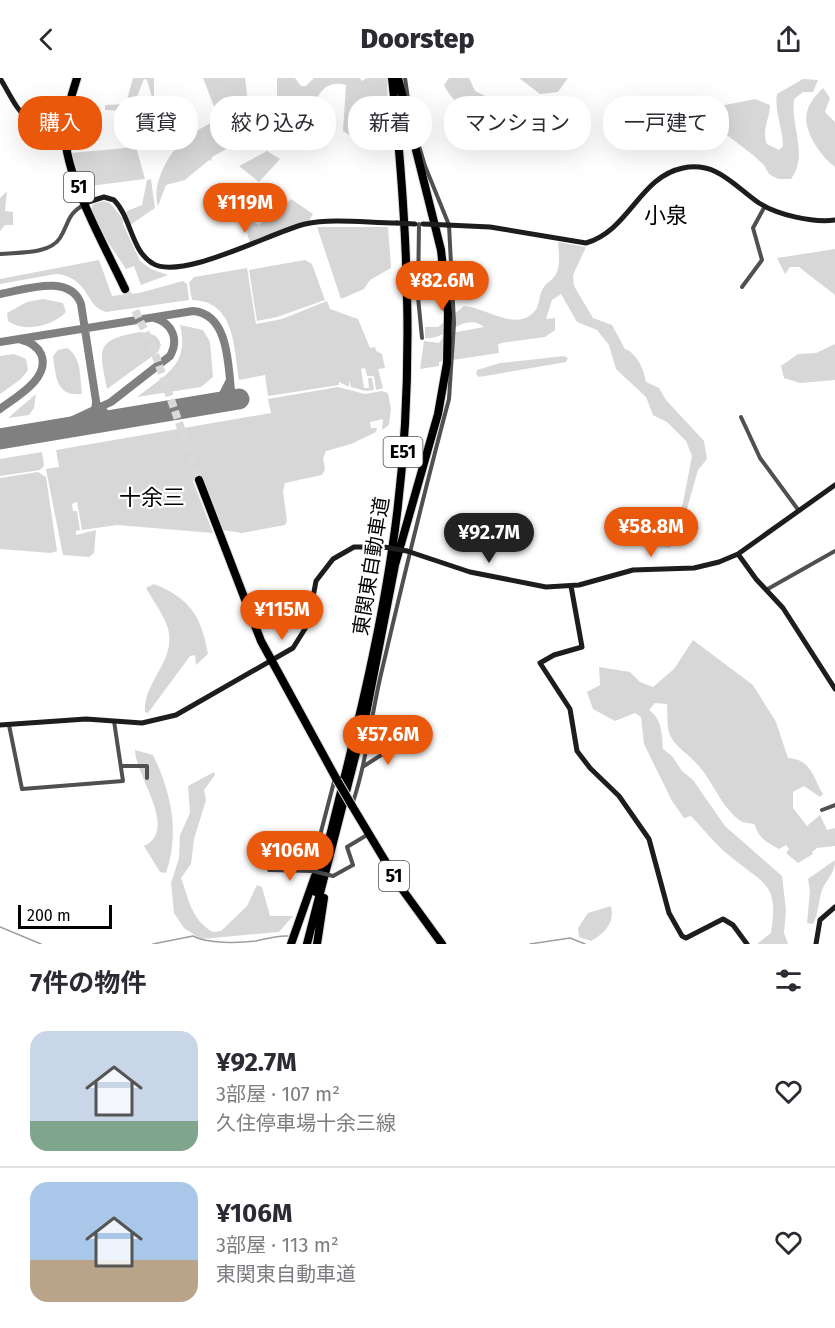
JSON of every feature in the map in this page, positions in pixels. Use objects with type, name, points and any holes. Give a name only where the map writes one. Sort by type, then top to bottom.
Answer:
[{"type":"highway","name":"51","points":[[72,96],[76,78]]},
{"type":"highway","name":"東関東自動車道","points":[[302,944],[334,820],[381,616],[402,463],[407,388],[407,300],[401,176],[392,78]]},
{"type":"highway","name":"東関東自動車道","points":[[308,944],[375,671],[395,565],[436,422],[443,389],[448,341],[446,282],[441,250],[398,78]]},
{"type":"highway","name":"51","points":[[67,150],[85,203],[125,289]]},
{"type":"highway","name":"51","points":[[200,480],[256,629],[272,662],[368,835],[442,944]]},
{"type":"highway","points":[[317,944],[342,808]]},
{"type":"highway","points":[[291,944],[334,820]]},
{"type":"street","points":[[0,78],[18,107]]},
{"type":"street","points":[[351,806],[364,766],[382,669],[398,605],[408,551],[449,399],[454,323],[448,225],[425,165],[412,121],[405,78]]},
{"type":"street","points":[[0,254],[48,247],[58,240],[72,213],[85,203],[104,197],[114,200],[144,256],[156,266],[170,269],[237,250],[310,223],[397,223],[490,227],[586,243],[621,222],[650,186],[661,177],[676,170],[691,167],[723,173],[765,206],[813,220],[835,220]]},
{"type":"street","points":[[742,287],[761,263],[761,252],[753,228],[765,206]]},
{"type":"street","points":[[419,224],[418,297],[422,338]]},
{"type":"street","points":[[741,417],[760,458],[799,511]]},
{"type":"street","points":[[0,725],[73,719],[142,723],[169,718],[272,662],[293,648],[303,636],[310,616],[313,589],[326,565],[341,553],[354,548],[408,551],[481,575],[540,587],[571,586],[633,570],[706,566],[738,554],[835,485]]},
{"type":"street","points":[[766,590],[835,551]]},
{"type":"street","points":[[738,554],[787,614],[835,689]]},
{"type":"street","points":[[571,586],[582,647],[554,655],[540,663],[570,709],[577,751],[590,768],[619,796],[649,839],[669,913],[682,936],[686,938],[723,919],[733,925],[747,944]]},
{"type":"street","points":[[9,725],[22,789],[123,781],[114,721]]},
{"type":"street","points":[[369,742],[387,735],[405,752]]},
{"type":"street","points":[[364,766],[397,745]]},
{"type":"street","points":[[121,766],[147,766],[147,778]]},
{"type":"street","points":[[312,871],[336,778]]},
{"type":"street","points":[[822,810],[835,805]]},
{"type":"street","points":[[269,870],[312,871],[333,876],[353,865],[347,847],[368,835]]},
{"type":"street","points":[[816,944],[820,920],[835,907]]},
{"type":"shaded area","points":[[133,78],[154,78],[154,96],[152,96],[147,80],[144,79],[137,96],[128,96]]},
{"type":"shaded area","points":[[203,78],[245,78],[247,96],[210,96]]},
{"type":"shaded area","points":[[277,78],[295,78],[301,86],[306,86],[314,78],[360,78],[362,81],[367,78],[387,78],[387,96],[348,96],[348,134],[343,131],[346,85],[330,85],[318,96],[277,96]]},
{"type":"shaded area","points":[[449,78],[469,78],[475,91],[485,96],[452,96],[444,85]]},
{"type":"shaded area","points":[[519,78],[568,78],[558,92],[540,94]]},
{"type":"shaded area","points":[[803,79],[818,80],[813,92],[803,92],[794,99],[793,109],[799,150],[796,170],[791,179],[778,179],[769,174],[764,165],[729,137],[729,104],[755,99],[770,105],[765,139],[767,144],[779,150],[783,146],[777,94]]},
{"type":"shaded area","points":[[823,88],[830,98],[825,112],[835,122],[835,167],[814,143],[807,127],[808,109]]},
{"type":"shaded area","points":[[105,105],[114,105],[114,110],[105,110]]},
{"type":"shaded area","points":[[210,124],[210,150],[225,150],[212,157],[211,161],[209,160],[185,180],[166,185],[158,206],[156,198],[159,180],[171,154],[174,150],[198,150],[198,131]]},
{"type":"shaded area","points":[[114,149],[137,150],[145,179],[82,187],[71,153]]},
{"type":"shaded area","points":[[267,151],[280,159],[259,182],[239,166]]},
{"type":"shaded area","points":[[151,179],[155,208],[130,225],[126,215],[127,211],[142,205],[147,180]]},
{"type":"shaded area","points":[[7,191],[5,211],[13,212],[13,225],[5,225],[0,231],[0,198]]},
{"type":"shaded area","points":[[291,199],[313,214],[309,221],[250,243],[242,216],[259,225]]},
{"type":"shaded area","points":[[104,201],[110,203],[123,219],[123,224],[140,261],[151,269],[168,275],[141,285],[134,266],[126,269],[101,232],[91,210],[93,204]]},
{"type":"shaded area","points":[[317,227],[388,227],[391,268],[370,280],[364,289],[341,299]]},
{"type":"shaded area","points":[[558,242],[586,247],[573,275],[574,286],[593,318],[612,325],[625,349],[639,362],[646,382],[659,388],[666,400],[704,441],[707,459],[698,470],[679,537],[670,548],[657,547],[670,543],[683,503],[692,456],[686,441],[667,422],[653,415],[646,397],[616,369],[609,345],[597,330],[577,322],[561,294],[552,300],[546,319],[555,318],[555,330],[545,337],[501,343],[498,345],[499,353],[439,362],[439,366],[420,369],[424,341],[439,343],[446,334],[484,327],[469,322],[433,338],[425,338],[425,327],[438,327],[464,306],[518,320],[534,312],[542,290],[558,270]]},
{"type":"shaded area","points":[[835,249],[835,295],[799,267],[790,267],[785,274],[777,258]]},
{"type":"shaded area","points":[[99,260],[112,296],[139,293],[183,281],[187,284],[189,300],[106,312],[99,309],[81,286],[67,276],[56,274],[0,284],[0,279]]},
{"type":"shaded area","points":[[305,260],[312,264],[325,300],[277,317],[257,321],[249,270]]},
{"type":"shaded area","points":[[247,268],[256,324],[282,319],[327,301],[330,309],[358,319],[370,348],[375,347],[376,351],[382,354],[385,368],[378,369],[383,388],[376,390],[374,376],[367,376],[365,368],[361,369],[364,388],[369,388],[368,378],[372,378],[374,390],[366,391],[351,387],[349,380],[349,387],[339,382],[339,385],[268,396],[265,375],[239,380],[230,328],[217,308],[206,302],[192,300],[189,283],[194,277]]},
{"type":"shaded area","points":[[43,299],[63,303],[66,312],[54,321],[38,326],[22,327],[8,321],[7,313],[27,302]]},
{"type":"shaded area","points":[[180,325],[203,330],[210,342],[213,377],[201,387],[137,397],[166,375],[178,360],[182,339]]},
{"type":"shaded area","points":[[140,332],[158,338],[161,345],[158,352],[107,389],[102,364],[104,348],[115,339]]},
{"type":"shaded area","points":[[835,344],[835,380],[800,383],[784,378],[781,366],[798,354],[816,353]]},
{"type":"shaded area","points":[[67,348],[78,363],[82,394],[73,394],[62,389],[57,378],[53,356],[58,350]]},
{"type":"shaded area","points":[[14,354],[26,359],[28,370],[21,379],[0,394],[0,356]]},
{"type":"shaded area","points":[[564,356],[568,358],[566,362],[479,377],[476,374],[477,370],[500,363]]},
{"type":"shaded area","points":[[338,387],[365,394],[382,391],[388,393],[391,409],[389,425],[382,430],[383,419],[370,422],[371,428],[377,428],[376,432],[351,444],[326,451],[323,458],[325,469],[322,475],[285,483],[283,491],[287,521],[285,525],[242,533],[222,530],[203,478],[193,481],[213,533],[117,525],[82,530],[77,502],[72,504],[73,511],[77,511],[80,530],[76,531],[76,535],[96,530],[94,553],[89,557],[63,555],[46,469],[59,467],[56,450],[271,413],[268,399]]},
{"type":"shaded area","points":[[36,394],[34,408],[29,415],[8,418]]},
{"type":"shaded area","points":[[42,452],[44,466],[40,470],[0,476],[0,459]]},
{"type":"shaded area","points":[[38,472],[46,477],[57,551],[51,553],[0,549],[0,478]]},
{"type":"shaded area","points":[[154,584],[177,596],[192,610],[202,629],[208,654],[196,665],[195,655],[190,656],[148,713],[145,712],[148,692],[163,664],[169,645],[166,623],[146,588]]},
{"type":"shaded area","points":[[693,640],[753,685],[776,722],[788,758],[802,762],[810,770],[823,794],[820,797],[804,786],[793,792],[793,808],[807,826],[820,815],[827,830],[835,828],[835,846],[817,848],[812,852],[813,854],[798,863],[786,853],[789,849],[786,845],[779,849],[771,845],[761,837],[755,825],[741,821],[728,809],[702,770],[669,734],[667,704],[655,703],[649,710],[659,722],[663,749],[693,780],[725,826],[782,876],[786,910],[784,933],[788,944],[757,944],[771,933],[773,904],[771,894],[761,880],[726,853],[691,816],[684,818],[672,801],[644,744],[641,717],[635,713],[615,721],[593,709],[587,692],[600,685],[599,667],[630,672],[640,682],[653,687],[674,669]]},
{"type":"shaded area","points":[[135,750],[153,755],[169,798],[173,827],[166,873],[160,872],[144,846],[154,838],[158,828],[157,816]]},
{"type":"shaded area","points":[[214,772],[215,775],[204,790],[206,800],[194,839],[191,864],[181,878],[192,908],[206,927],[213,932],[221,931],[247,906],[257,885],[262,887],[270,916],[293,916],[279,932],[201,939],[184,928],[174,913],[171,883],[179,858],[180,835],[190,813],[188,786]]},
{"type":"shaded area","points":[[835,860],[832,872],[822,890],[815,920],[813,924],[807,923],[810,891],[808,879]]},
{"type":"shaded area","points":[[611,906],[612,918],[601,935],[591,941],[579,937],[578,928],[588,913]]},
{"type":"waterway","points":[[0,927],[41,944]]},
{"type":"waterway","points":[[153,944],[193,936],[215,942],[256,941],[288,936]]},
{"type":"waterway","points":[[530,944],[570,938],[585,944]]},
{"type":"taxiway","points":[[0,294],[33,287],[57,286],[67,289],[81,304],[96,401],[94,411],[89,419],[71,428],[29,434]]},
{"type":"taxiway","points":[[0,342],[193,311],[205,314],[215,322],[221,333],[228,360],[232,400]]},
{"type":"taxiway","points":[[64,424],[111,402],[170,356],[174,344],[170,328],[161,320],[154,318]]},
{"type":"taxiway","points":[[0,409],[23,393],[37,379],[41,371],[43,363],[41,354],[33,345],[22,340]]},
{"type":"taxiway","points":[[211,404],[222,396],[229,382]]},
{"type":"taxiway","points":[[98,405],[106,414],[119,419]]},
{"type":"runway","points":[[0,439],[239,399]]},
{"type":"tunnel","points":[[125,289],[153,348],[199,480]]},
{"type":"district","name":"小泉","points":[[666,215]]},
{"type":"district","name":"十余三","points":[[152,497]]}]
